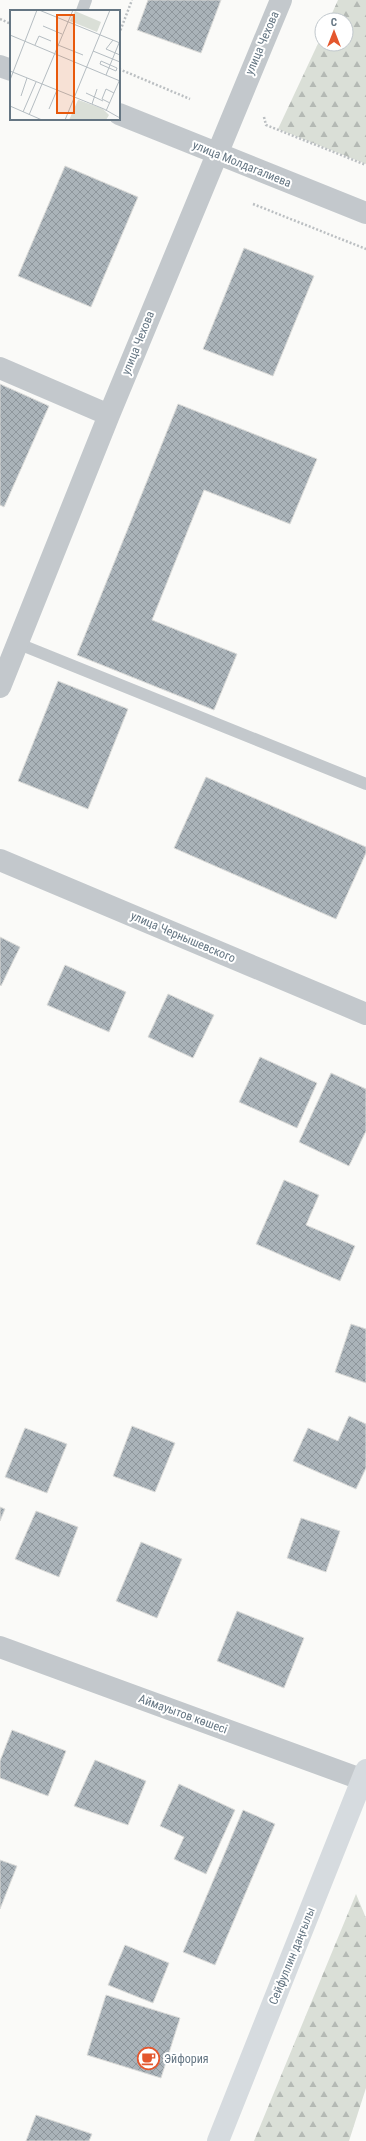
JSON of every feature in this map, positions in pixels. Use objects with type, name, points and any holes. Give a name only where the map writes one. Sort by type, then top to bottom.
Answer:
[{"type":"main road","name":"Сейфуллин даңғылы","points":[[218,2141],[365,1777]]},
{"type":"street","name":"улица Чехова","points":[[0,687],[216,153],[281,0]]},
{"type":"street","points":[[0,66],[10,70]]},
{"type":"street","name":"улица Молдагалиева","points":[[120,114],[366,213]]},
{"type":"street","points":[[0,368],[109,415]]},
{"type":"street","name":"улица Чернышевского","points":[[0,860],[366,1014]]},
{"type":"street","name":"Аймауытов көшесі","points":[[0,1647],[365,1777]]},
{"type":"lane","points":[[82,10],[86,0]]},
{"type":"lane","points":[[18,644],[366,784]]},
{"type":"path","points":[[120,31],[132,0]]},
{"type":"path","points":[[0,19],[10,24]]},
{"type":"path","points":[[120,69],[190,99]]},
{"type":"path","points":[[262,112],[266,125],[366,165]]},
{"type":"path","points":[[253,204],[366,250]]},
{"type":"green space","points":[[338,0],[366,0],[366,164],[278,129],[314,52],[354,52],[354,12],[333,12]]},
{"type":"green space","points":[[356,1894],[366,1918],[366,2088],[349,2141],[254,2141]]},
{"type":"building","points":[[148,0],[221,0],[201,53],[137,30]]},
{"type":"building","points":[[65,166],[138,197],[91,307],[18,276]]},
{"type":"building","points":[[244,248],[314,276],[273,376],[203,349]]},
{"type":"building","points":[[0,384],[49,406],[4,507],[0,505]]},
{"type":"building","points":[[178,404],[317,459],[290,524],[204,490],[152,620],[237,654],[214,710],[77,655]]},
{"type":"building","points":[[58,681],[128,709],[88,809],[18,781]]},
{"type":"building","points":[[206,777],[366,847],[366,853],[336,919],[174,848]]},
{"type":"building","points":[[0,937],[20,947],[1,986],[0,985]]},
{"type":"building","points":[[65,965],[126,992],[109,1032],[47,1005]]},
{"type":"building","points":[[168,994],[214,1015],[193,1058],[148,1037]]},
{"type":"building","points":[[260,1057],[317,1083],[297,1128],[239,1102]]},
{"type":"building","points":[[331,1073],[366,1089],[366,1131],[349,1166],[299,1142]]},
{"type":"building","points":[[284,1180],[319,1195],[306,1225],[355,1246],[340,1281],[256,1244]]},
{"type":"building","points":[[351,1324],[366,1329],[366,1383],[335,1372]]},
{"type":"building","points":[[349,1416],[366,1424],[366,1468],[356,1489],[293,1461],[308,1428],[338,1441]]},
{"type":"building","points":[[132,1426],[175,1443],[155,1492],[113,1476]]},
{"type":"building","points":[[25,1428],[67,1444],[47,1493],[5,1477]]},
{"type":"building","points":[[0,1507],[5,1509],[0,1521]]},
{"type":"building","points":[[36,1511],[78,1527],[59,1577],[15,1559]]},
{"type":"building","points":[[301,1518],[340,1531],[326,1572],[287,1558]]},
{"type":"building","points":[[141,1542],[182,1559],[157,1618],[116,1601]]},
{"type":"building","points":[[237,1611],[304,1638],[284,1688],[217,1661]]},
{"type":"building","points":[[12,1730],[66,1751],[48,1796],[0,1778],[0,1761]]},
{"type":"building","points":[[95,1760],[146,1781],[128,1825],[74,1806]]},
{"type":"building","points":[[179,1784],[235,1810],[206,1874],[174,1859],[184,1837],[160,1826]]},
{"type":"building","points":[[243,1810],[275,1824],[215,1965],[183,1952]]},
{"type":"building","points":[[0,1860],[17,1866],[0,1909]]},
{"type":"building","points":[[125,1945],[169,1963],[153,2003],[108,1985]]},
{"type":"building","points":[[106,1995],[180,2018],[161,2078],[87,2055]]},
{"type":"building","points":[[36,2115],[92,2134],[89,2141],[26,2141]]},
{"type":"place","name":"Эйфория","points":[[149,2059]]}]
